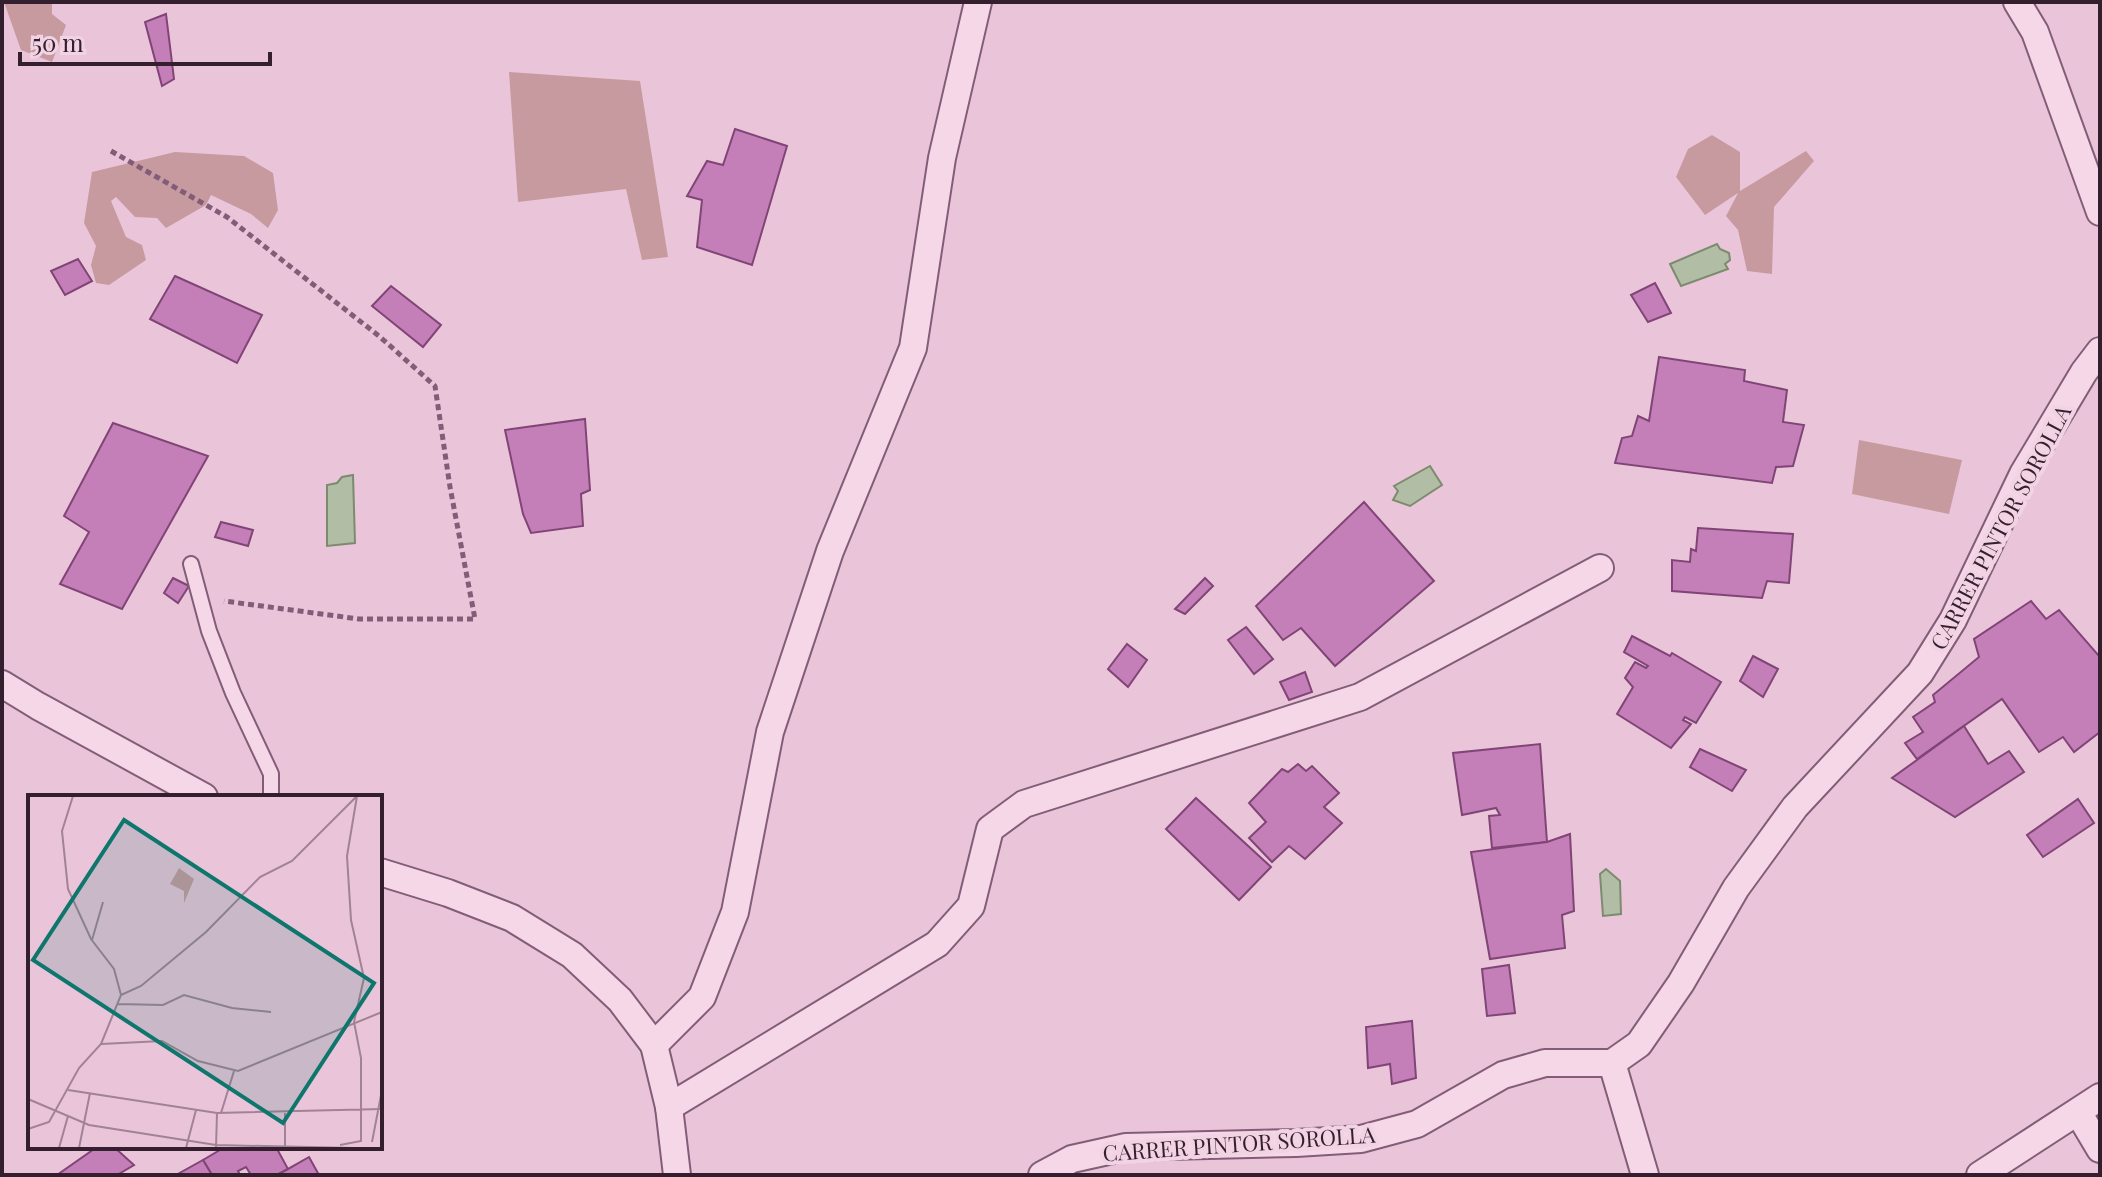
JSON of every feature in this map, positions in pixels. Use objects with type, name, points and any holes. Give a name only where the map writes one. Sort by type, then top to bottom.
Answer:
[{"type":"street","points":[[654,1045],[702,997],[735,912],[770,732],[830,551],[913,348],[942,158],[978,2]]},
{"type":"street","points":[[2017,2],[2035,32],[2100,212]]},
{"type":"street","name":"CARRER PINTOR SOROLLA","points":[[1042,1175],[1072,1159],[1126,1147],[1361,1139],[1417,1124],[1503,1075],[1545,1063],[1612,1063],[1639,1044],[1681,983],[1736,888],[1795,807],[1920,673],[1953,620],[2023,474],[2084,372],[2100,351]]},
{"type":"street","points":[[669,1107],[937,944],[971,906],[990,829],[1024,804],[1360,697],[1600,568]]},
{"type":"street","points":[[2,684],[200,795]]},
{"type":"street","points":[[382,873],[448,893],[512,918],[572,955],[620,1000],[654,1045],[669,1107],[677,1175]]},
{"type":"street","points":[[1612,1063],[1645,1175]]},
{"type":"street","points":[[1980,1175],[2100,1097]]},
{"type":"street","points":[[2078,1112],[2100,1149]]},
{"type":"lane","points":[[191,564],[209,631],[233,693],[271,774],[271,795]]},
{"type":"path","points":[[111,151],[227,217],[379,336],[435,386],[475,619],[359,619],[200,598]]},
{"type":"shaded area","points":[[4,2],[52,2],[52,14],[66,25],[52,62],[21,50]]},
{"type":"shaded area","points":[[509,72],[640,81],[668,257],[642,260],[626,189],[518,202]]},
{"type":"shaded area","points":[[1712,135],[1740,152],[1740,191],[1806,151],[1814,161],[1774,207],[1772,274],[1747,271],[1738,230],[1726,216],[1738,193],[1705,215],[1676,177],[1688,149]]},
{"type":"shaded area","points":[[175,152],[244,156],[273,173],[278,210],[268,228],[251,214],[211,195],[206,205],[166,228],[157,218],[135,217],[116,197],[111,201],[126,237],[142,245],[146,260],[109,285],[96,283],[91,265],[96,246],[84,223],[92,172]]},
{"type":"shaded area","points":[[1717,244],[1729,253],[1730,260],[1725,264],[1728,269],[1681,286],[1670,264]]},
{"type":"shaded area","points":[[1859,440],[1962,460],[1949,514],[1852,494]]},
{"type":"shaded area","points":[[1430,466],[1442,485],[1410,506],[1393,500],[1398,491],[1394,486]]},
{"type":"shaded area","points":[[353,475],[355,543],[327,546],[327,485]]},
{"type":"shaded area","points":[[1606,869],[1620,881],[1621,914],[1603,916],[1600,874]]},
{"type":"building","points":[[166,14],[174,79],[162,86],[145,22]]},
{"type":"building","points":[[735,129],[787,146],[752,265],[697,247],[702,200],[687,196],[707,161],[723,165]]},
{"type":"building","points":[[78,259],[92,281],[65,295],[51,271]]},
{"type":"building","points":[[175,276],[262,315],[237,363],[150,319]]},
{"type":"building","points":[[1655,283],[1671,313],[1648,322],[1631,295]]},
{"type":"building","points":[[391,286],[441,325],[423,347],[372,306]]},
{"type":"building","points":[[1659,357],[1745,370],[1744,381],[1787,390],[1783,422],[1804,425],[1793,466],[1776,467],[1772,483],[1615,463],[1622,438],[1632,436],[1638,416],[1649,421]]},
{"type":"building","points":[[585,419],[590,490],[581,494],[583,526],[531,533],[523,514],[505,430]]},
{"type":"building","points":[[113,423],[208,456],[122,609],[60,584],[89,532],[64,516]]},
{"type":"building","points":[[1364,502],[1434,581],[1335,666],[1301,628],[1283,640],[1256,606]]},
{"type":"building","points":[[221,522],[253,530],[248,546],[215,537]]},
{"type":"building","points":[[1698,528],[1793,534],[1789,583],[1767,581],[1762,598],[1672,591],[1672,560],[1690,562],[1691,549],[1696,551]]},
{"type":"building","points":[[173,578],[189,586],[178,603],[164,593]]},
{"type":"building","points":[[1205,578],[1213,586],[1185,614],[1175,609]]},
{"type":"building","points":[[2031,601],[2046,619],[2059,610],[2100,657],[2100,732],[2074,752],[2063,737],[2039,752],[2002,699],[1917,759],[1905,743],[1923,732],[1913,717],[1935,702],[1933,695],[1979,657],[1974,639]]},
{"type":"building","points":[[1246,627],[1273,659],[1254,674],[1228,640]]},
{"type":"building","points":[[1632,636],[1670,656],[1672,653],[1721,682],[1696,723],[1685,717],[1683,720],[1691,724],[1671,748],[1617,714],[1633,687],[1625,678],[1635,662],[1646,668],[1648,666],[1624,652]]},
{"type":"building","points":[[1127,644],[1147,660],[1128,687],[1108,669]]},
{"type":"building","points":[[1753,656],[1778,669],[1763,697],[1740,681]]},
{"type":"building","points":[[1305,672],[1312,692],[1289,700],[1280,682]]},
{"type":"building","points":[[1964,726],[1988,764],[2009,751],[2024,772],[1955,817],[1892,778]]},
{"type":"building","points":[[1540,744],[1547,842],[1492,848],[1489,816],[1500,815],[1496,808],[1462,815],[1453,753]]},
{"type":"building","points":[[1700,749],[1746,770],[1732,791],[1690,767]]},
{"type":"building","points":[[1298,764],[1306,771],[1312,766],[1339,793],[1324,807],[1342,823],[1305,859],[1289,846],[1272,862],[1249,838],[1266,822],[1249,803],[1282,769],[1288,772]]},
{"type":"building","points":[[1196,798],[1271,867],[1239,900],[1166,829]]},
{"type":"building","points":[[2078,799],[2094,823],[2043,857],[2027,835]]},
{"type":"building","points":[[1570,834],[1574,911],[1562,915],[1565,948],[1490,959],[1471,852],[1547,842]]},
{"type":"building","points":[[1509,965],[1515,1013],[1487,1016],[1482,969]]},
{"type":"building","points":[[1412,1021],[1416,1078],[1392,1084],[1390,1064],[1368,1068],[1366,1027]]},
{"type":"building","points":[[94,1149],[116,1149],[134,1165],[117,1175],[57,1175]]},
{"type":"building","points":[[222,1149],[277,1149],[288,1169],[277,1175],[251,1175],[246,1167],[238,1171],[240,1175],[212,1175],[203,1160]]},
{"type":"building","points":[[309,1157],[319,1175],[277,1175],[288,1169]]},
{"type":"building","points":[[203,1160],[212,1175],[176,1175]]}]
